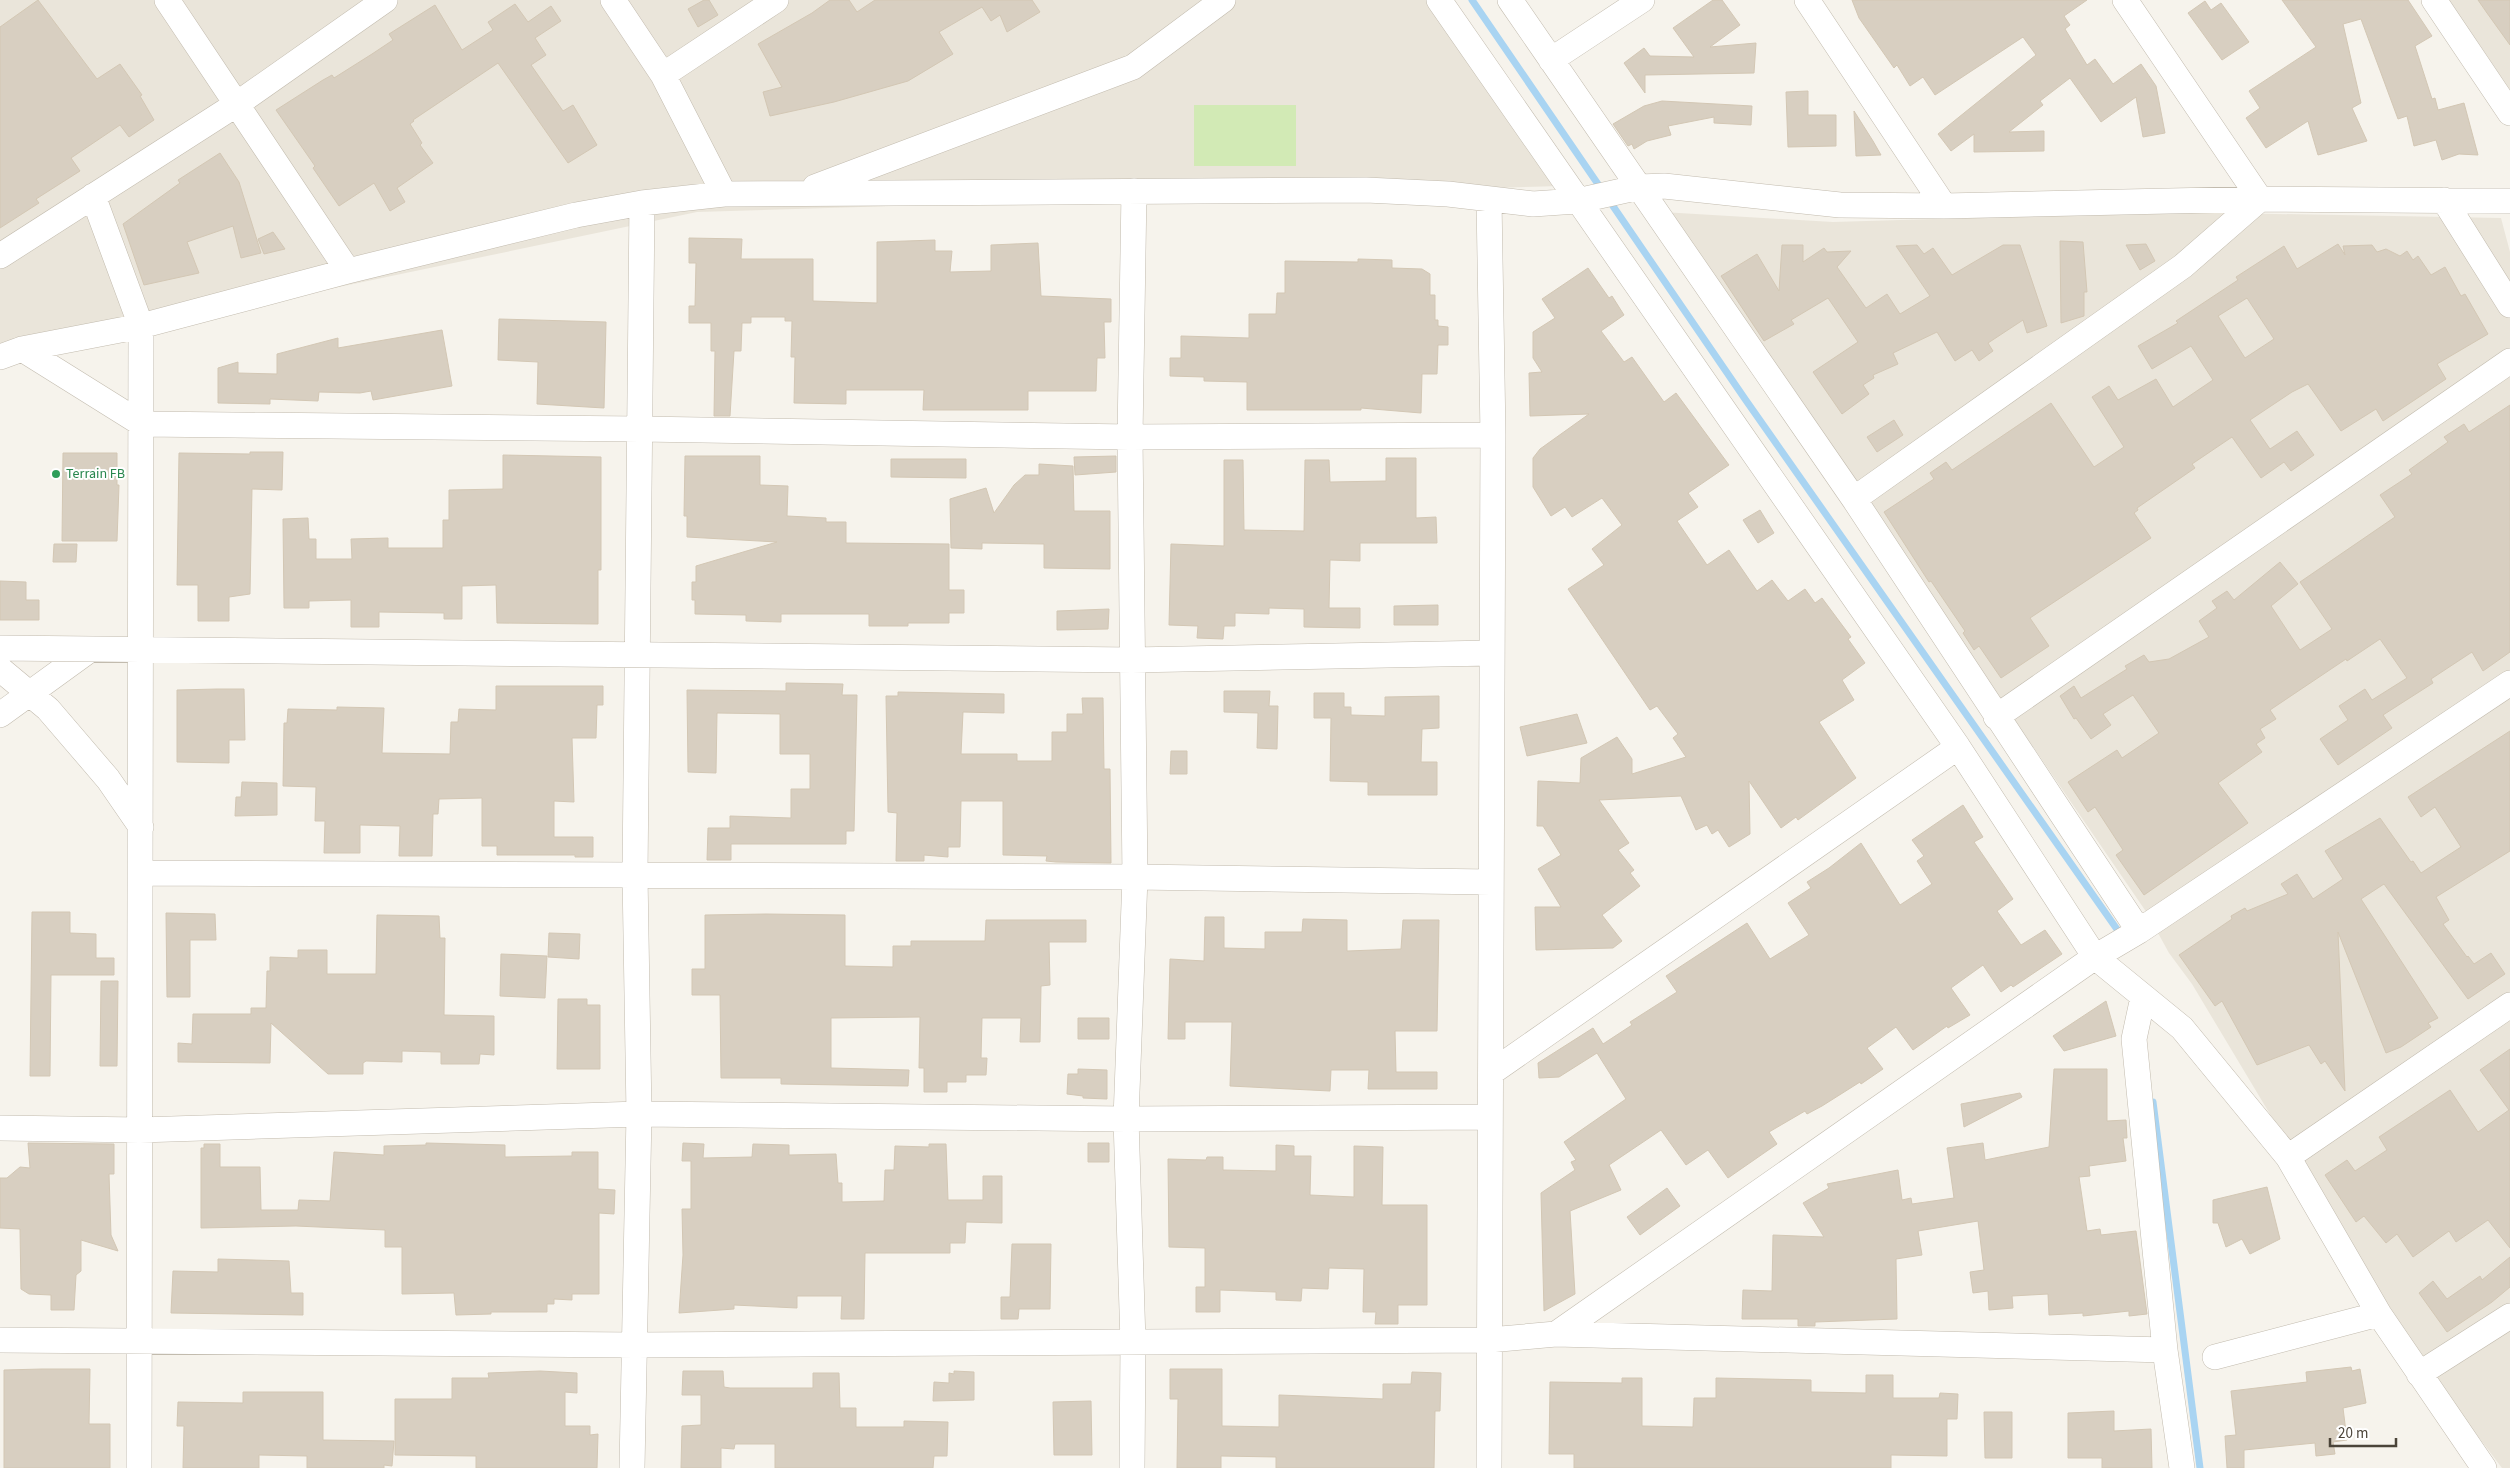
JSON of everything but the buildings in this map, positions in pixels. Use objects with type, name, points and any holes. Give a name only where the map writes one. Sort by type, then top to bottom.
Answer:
[{"type":"street","points":[[167,0],[348,271]]},
{"type":"street","points":[[0,256],[237,104],[385,0]]},
{"type":"street","points":[[614,0],[663,75],[724,194]]},
{"type":"street","points":[[663,75],[776,0]]},
{"type":"street","points":[[798,193],[1133,67],[1223,0]]},
{"type":"street","points":[[1439,0],[1583,200],[1958,747],[2095,957],[2142,998],[2182,1028],[2288,1157],[2379,1314],[2484,1468]]},
{"type":"street","points":[[1510,0],[1551,60],[1633,189],[1854,499],[1996,717],[2139,931]]},
{"type":"street","points":[[1551,60],[1642,0]]},
{"type":"street","points":[[1807,0],[1944,206]]},
{"type":"street","points":[[2125,0],[2260,199]]},
{"type":"street","points":[[2434,0],[2510,112]]},
{"type":"street","points":[[11,353],[142,326],[348,271],[576,215],[642,202],[724,194],[1399,190],[1533,204],[1583,200],[1633,189],[1664,186],[1840,205],[1944,206],[2260,199],[2510,201]]},
{"type":"street","points":[[1132,1468],[1133,1342],[1126,1119],[1135,876],[1130,437],[1134,191]]},
{"type":"street","points":[[93,196],[142,326],[139,1468]]},
{"type":"street","points":[[1854,499],[2183,266],[2260,199]]},
{"type":"street","points":[[1488,1468],[1490,1117],[1492,1072],[1493,435],[1489,200]]},
{"type":"street","points":[[2444,200],[2510,305]]},
{"type":"street","points":[[632,1468],[639,1114],[635,875],[642,202]]},
{"type":"street","points":[[11,353],[142,424],[640,429],[1130,437],[1441,437],[1493,435]]},
{"type":"street","points":[[1996,717],[2510,361]]},
{"type":"street","points":[[0,648],[1132,660],[1492,653]]},
{"type":"street","points":[[0,715],[91,650]]},
{"type":"street","points":[[0,669],[48,709],[108,779],[141,828]]},
{"type":"street","points":[[1556,1334],[2095,957],[2139,931],[2510,683]]},
{"type":"street","points":[[1492,1072],[1958,747]]},
{"type":"street","points":[[141,873],[1135,876],[1491,882]]},
{"type":"street","points":[[2142,998],[2134,1039],[2165,1350],[2182,1468]]},
{"type":"street","points":[[2288,1157],[2510,1005]]},
{"type":"street","points":[[0,1128],[140,1130],[639,1114],[1126,1119],[1490,1117]]},
{"type":"street","points":[[2215,1358],[2379,1314]]},
{"type":"street","points":[[2419,1374],[2510,1316]]},
{"type":"street","points":[[0,1340],[635,1345],[1489,1340],[1556,1334],[2165,1350]]},
{"type":"shaded area","points":[[0,0],[1449,0],[1561,186],[697,212],[0,358]]},
{"type":"shaded area","points":[[2441,0],[2510,0],[2510,103]]},
{"type":"shaded area","points":[[1662,212],[1833,222],[2169,212],[2501,218],[2510,252],[2510,1468],[2502,1468],[2418,1357],[2192,984],[2169,953],[2147,913]]},
{"type":"green space","points":[[1194,105],[1296,105],[1296,166],[1194,166]]},
{"type":"waterway","points":[[1472,0],[1745,399],[2121,935]]},
{"type":"waterway","points":[[2153,1102],[2200,1468]]},
{"type":"place","name":"Terrain FB","points":[[56,474]]}]
